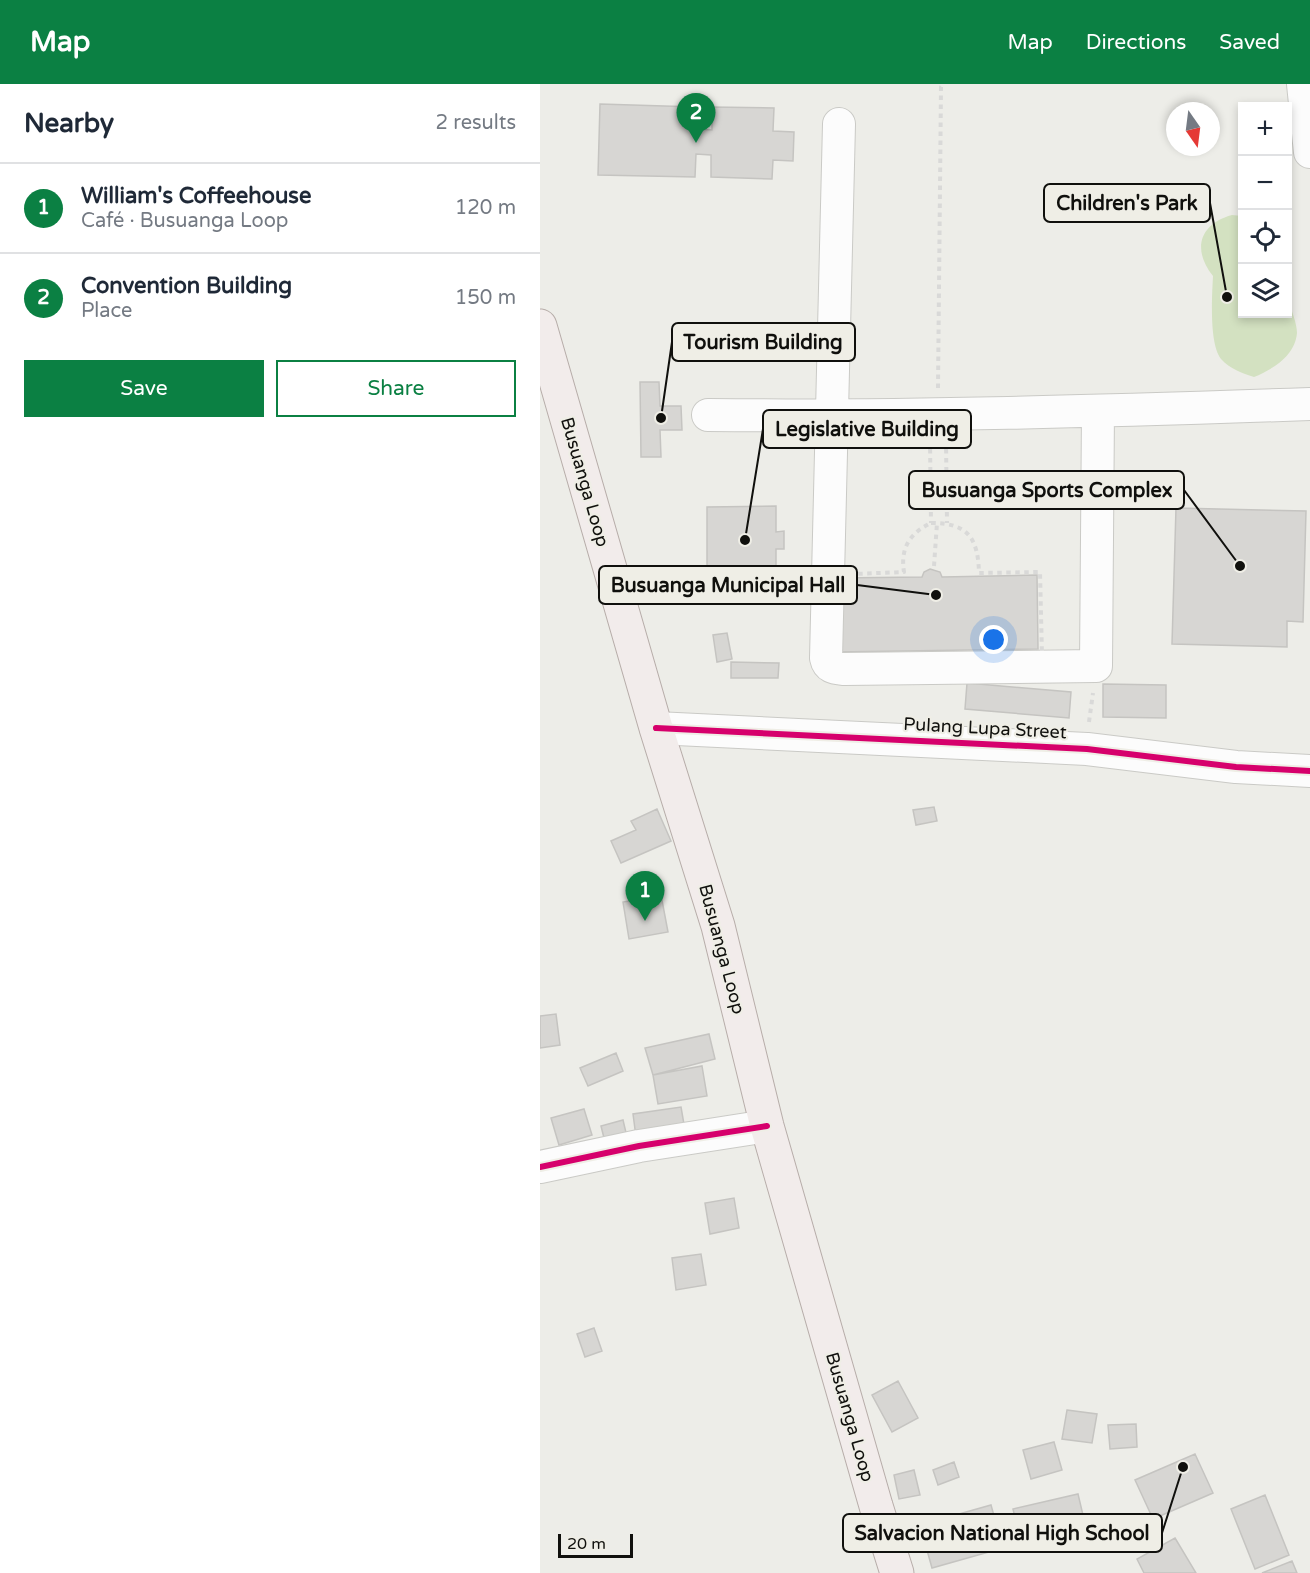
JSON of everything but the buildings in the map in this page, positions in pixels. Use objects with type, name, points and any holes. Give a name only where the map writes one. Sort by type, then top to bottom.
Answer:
[{"type":"main road","name":"Busuanga Loop","points":[[540,326],[656,728],[718,926],[767,1126],[897,1573]]},
{"type":"street","points":[[1303,84],[1310,152]]},
{"type":"street","points":[[839,124],[825,658],[827,663],[832,667],[844,669],[1096,666],[1098,411]]},
{"type":"street","points":[[708,415],[832,416],[1310,404]]},
{"type":"street","name":"Pulang Lupa Street","points":[[656,728],[1087,749],[1236,767],[1310,771]]},
{"type":"street","points":[[540,1167],[639,1146],[767,1126]]},
{"type":"path","points":[[934,566],[941,85]]},
{"type":"path","points":[[938,413],[947,523]]},
{"type":"path","points":[[934,523],[947,523],[966,532],[974,542],[978,553],[979,573],[1040,572],[1042,656],[830,657],[829,575],[904,572],[902,560],[904,548],[910,537],[919,529],[934,523]]},
{"type":"path","points":[[1087,749],[1096,666]]},
{"type":"green space","points":[[1238,216],[1238,318],[1292,318],[1292,311],[1297,329],[1295,341],[1288,355],[1275,366],[1254,377],[1228,365],[1217,352],[1212,319],[1213,276],[1202,257],[1201,248],[1206,231],[1221,219]]},
{"type":"cycle path","points":[[656,728],[1087,749],[1236,767],[1310,771]]},
{"type":"cycle path","points":[[540,1167],[639,1146],[767,1126]]},
{"type":"place","name":"Convention Building","points":[[696,143]]},
{"type":"place","name":"Children's Park","points":[[1227,297]]},
{"type":"place","name":"Tourism Building","points":[[661,418]]},
{"type":"place","name":"Legislative Building","points":[[745,540]]},
{"type":"place","name":"Busuanga Sports Complex","points":[[1240,566]]},
{"type":"place","name":"Busuanga Municipal Hall","points":[[936,595]]},
{"type":"place","name":"William's Coffeehouse","points":[[645,921]]},
{"type":"place","name":"Salvacion National High School","points":[[1183,1467]]}]
